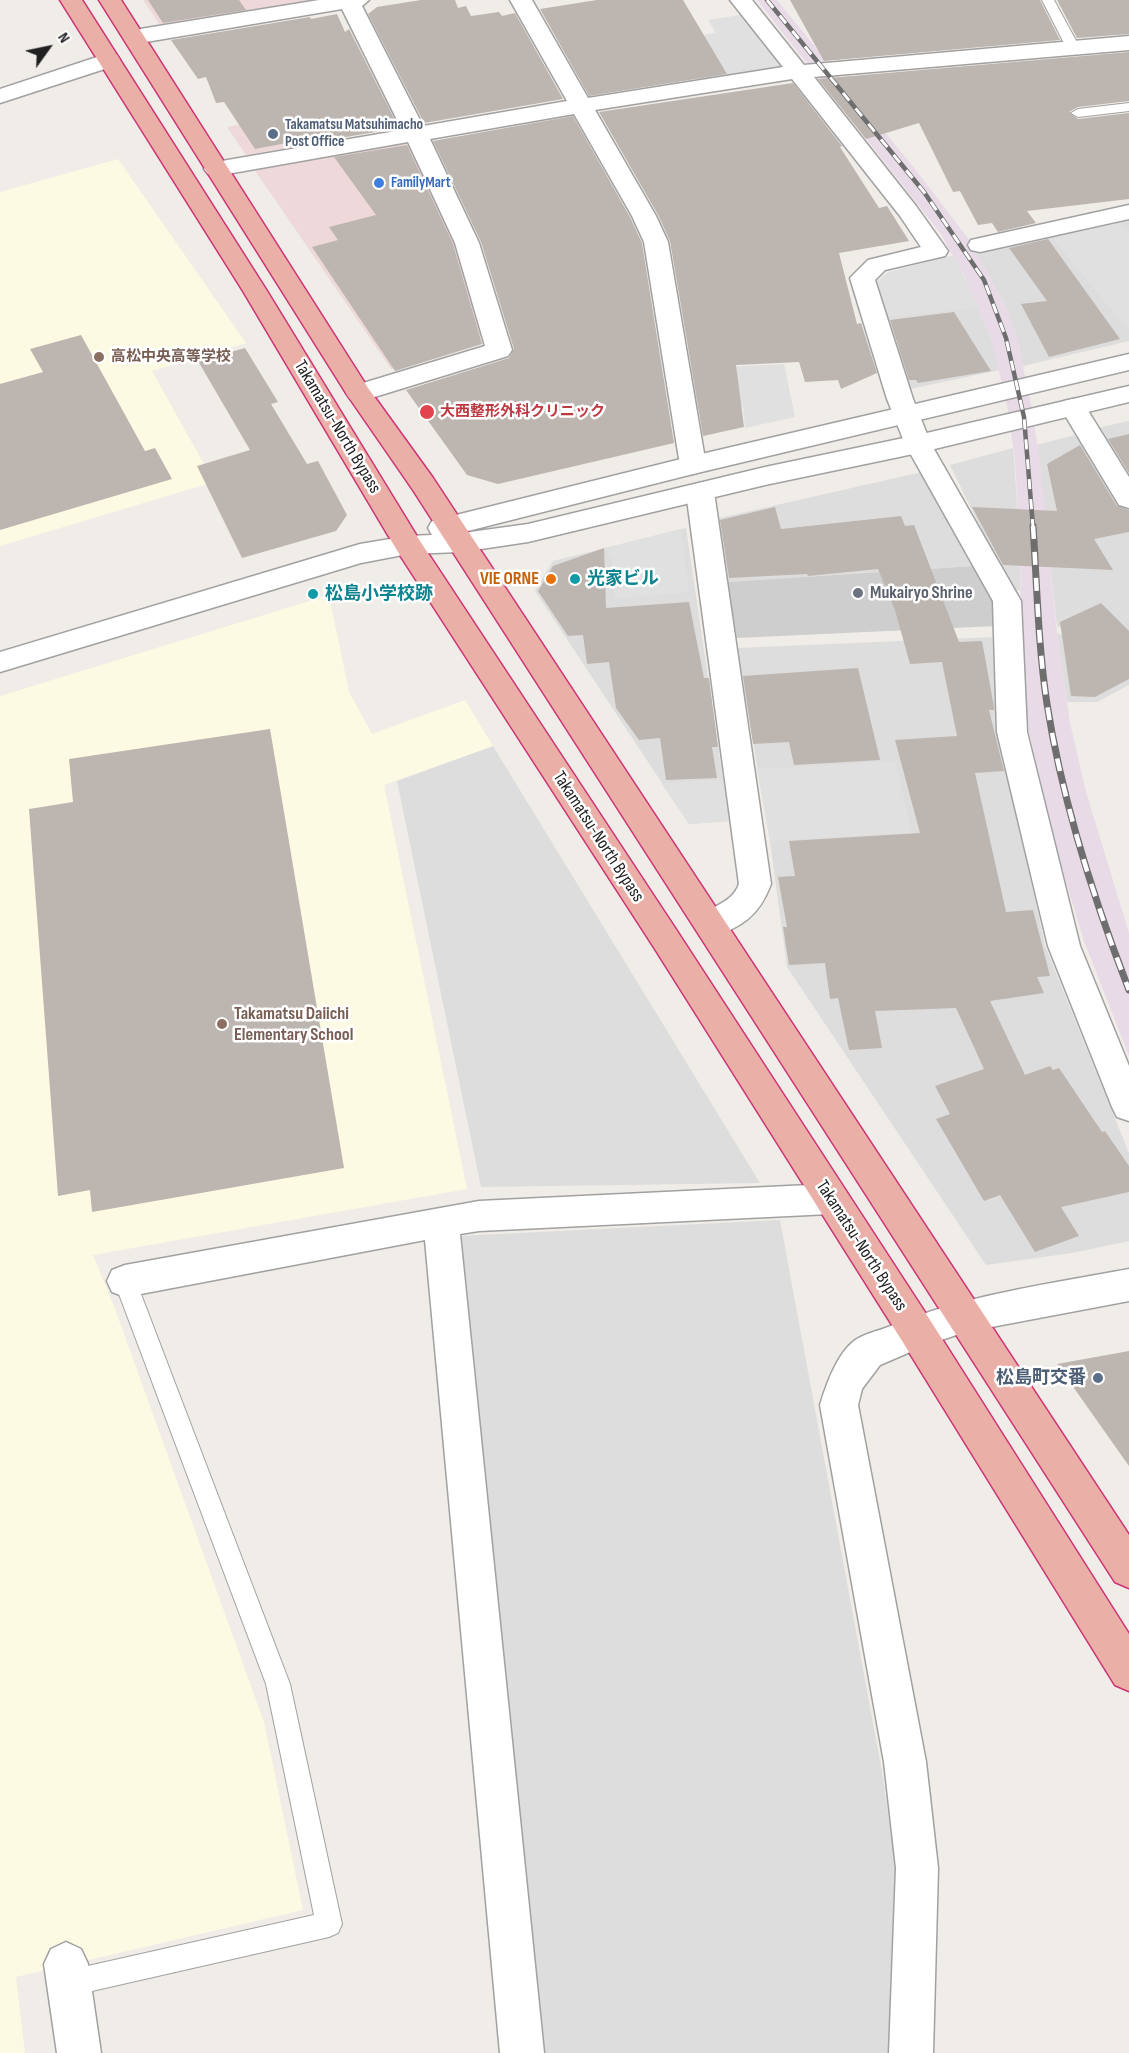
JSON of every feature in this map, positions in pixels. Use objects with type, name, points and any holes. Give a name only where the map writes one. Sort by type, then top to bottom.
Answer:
[{"type":"highway","name":"Takamatsu-North Bypass","points":[[71,0],[255,291],[408,544],[666,940],[917,1332],[1129,1671]]},
{"type":"highway","name":"Takamatsu-North Bypass","points":[[110,0],[359,393],[455,534],[1129,1569]]},
{"type":"street","points":[[134,37],[351,0],[467,243],[499,350],[359,393]]},
{"type":"street","points":[[520,0],[644,216],[656,242],[723,642],[755,884],[750,901],[710,925]]},
{"type":"street","points":[[741,0],[904,206],[936,250],[878,265],[862,278],[900,399],[918,444],[1007,601],[1012,732],[1065,946],[1129,1107]]},
{"type":"street","points":[[216,169],[796,72],[1129,43]]},
{"type":"street","points":[[0,96],[109,60]]},
{"type":"street","points":[[980,245],[1129,212]]},
{"type":"street","points":[[0,662],[360,554],[455,534],[528,533],[908,415],[1129,363]]},
{"type":"street","points":[[697,479],[918,444],[1129,394]]},
{"type":"street","points":[[1073,407],[1129,499]]},
{"type":"street","points":[[124,1281],[479,1216],[830,1199]]},
{"type":"street","points":[[441,1222],[522,2053]]},
{"type":"street","points":[[911,2053],[917,1868],[905,1762],[839,1405],[846,1381],[867,1353],[917,1332],[965,1316],[1129,1285]]},
{"type":"street","points":[[68,1974],[79,2053]]},
{"type":"lane","points":[[1048,0],[1073,48]]},
{"type":"lane","points":[[1078,112],[1129,107]]},
{"type":"lane","points":[[68,1974],[329,1924],[279,1683],[124,1281]]},
{"type":"shaded area","points":[[143,0],[328,0],[162,28]]},
{"type":"shaded area","points":[[757,0],[777,0],[915,169],[970,241],[1006,307],[1017,338],[1040,462],[1057,633],[1070,723],[1086,792],[1129,933],[1129,1056],[1084,941],[1060,862],[1027,723],[1021,634],[1020,541],[1015,462],[1008,410],[992,341],[967,281],[941,234]]},
{"type":"shaded area","points":[[740,15],[780,65],[775,72],[702,84],[685,56],[667,40],[716,33],[708,20]]},
{"type":"shaded area","points":[[298,115],[310,144],[246,155],[227,127]]},
{"type":"shaded area","points":[[398,143],[414,146],[455,243],[483,334],[475,344],[391,369],[254,169]]},
{"type":"shaded area","name":"高松中央高等学校","points":[[118,159],[246,343],[152,371],[214,482],[0,546],[0,192]]},
{"type":"shaded area","points":[[1129,217],[1129,341],[1023,366],[1017,338],[1006,307],[975,251]]},
{"type":"shaded area","points":[[1117,219],[1129,233],[1129,331],[1050,235]]},
{"type":"shaded area","points":[[954,255],[979,308],[888,317],[877,281],[889,272]]},
{"type":"shaded area","points":[[889,272],[967,281],[992,341],[1000,370],[910,389],[877,281]]},
{"type":"shaded area","points":[[784,364],[795,417],[745,428],[743,407],[697,410],[690,369]]},
{"type":"shaded area","points":[[1129,421],[1129,482],[1097,428]]},
{"type":"shaded area","points":[[1078,434],[1129,515],[1129,658],[1057,626],[1037,445]]},
{"type":"shaded area","points":[[1013,448],[1020,541],[1020,590],[1011,590],[950,465]]},
{"type":"shaded area","points":[[922,472],[974,566],[726,582],[715,519]]},
{"type":"shaded area","points":[[686,528],[729,821],[689,824],[535,591],[553,561]]},
{"type":"shaded area","points":[[681,529],[689,592],[614,599],[612,559],[605,548]]},
{"type":"shaded area","name":"Mukairyo Shrine","points":[[974,566],[994,603],[996,626],[736,638],[726,582]]},
{"type":"shaded area","name":"Takamatsu Daiichi Elementary School","points":[[329,595],[349,692],[372,734],[465,700],[493,746],[384,785],[467,1189],[93,1255],[115,1309],[264,1722],[303,1910],[16,1977],[25,2053],[0,2053],[0,696]]},
{"type":"shaded area","points":[[1057,633],[1129,664],[1129,685],[1097,702],[1067,702]]},
{"type":"shaded area","points":[[995,637],[1000,733],[1045,946],[1129,1153],[1129,1241],[1072,1253],[986,1265],[787,967],[770,841],[737,648]]},
{"type":"shaded area","points":[[493,746],[760,1183],[481,1187],[397,781]]},
{"type":"shaded area","points":[[895,761],[912,833],[770,841],[757,769]]},
{"type":"shaded area","points":[[723,779],[729,821],[689,824],[661,783]]},
{"type":"shaded area","points":[[780,1220],[882,1772],[895,1862],[888,2053],[540,2053],[459,1236]]},
{"type":"building","points":[[148,0],[239,0],[246,10],[163,23]]},
{"type":"building","points":[[421,0],[455,0],[458,8],[466,6],[471,16],[499,12],[502,16],[515,13],[563,99],[424,123],[368,14],[377,7]]},
{"type":"building","points":[[597,0],[683,0],[727,74],[589,96],[540,9]]},
{"type":"building","points":[[790,0],[1040,0],[1060,40],[824,61]]},
{"type":"building","points":[[1057,0],[1129,0],[1129,34],[1077,38]]},
{"type":"building","points":[[337,14],[345,32],[349,29],[399,128],[322,141],[319,137],[255,149],[224,102],[216,103],[206,77],[198,79],[171,40],[310,17],[311,19]]},
{"type":"building","points":[[1129,52],[1129,101],[1078,107],[1069,112],[1078,119],[1129,113],[1129,199],[1027,211],[1036,223],[998,232],[992,223],[978,225],[960,191],[953,192],[919,123],[866,139],[818,79]]},
{"type":"building","points":[[793,83],[842,146],[840,147],[879,208],[887,206],[909,241],[839,253],[857,324],[861,323],[877,373],[841,389],[838,380],[805,382],[799,362],[736,365],[744,427],[703,436],[670,241],[658,215],[599,112]]},
{"type":"building","points":[[573,116],[630,217],[642,243],[674,443],[498,484],[467,475],[406,390],[509,358],[514,349],[481,242],[433,141]]},
{"type":"building","points":[[407,145],[453,244],[482,344],[395,371],[312,247],[338,240],[329,227],[376,215],[334,157]]},
{"type":"building","points":[[1048,239],[1120,339],[1049,357],[1021,304],[1047,301],[1009,248]]},
{"type":"building","points":[[954,312],[991,371],[918,383],[916,380],[909,380],[890,320]]},
{"type":"building","points":[[81,335],[145,451],[155,448],[172,479],[0,530],[0,384],[43,372],[30,349]]},
{"type":"building","points":[[245,348],[278,402],[271,404],[307,464],[318,461],[347,515],[336,531],[242,558],[197,466],[250,450],[198,361]]},
{"type":"building","points":[[1129,434],[1129,473],[1108,439]]},
{"type":"building","points":[[1080,445],[1117,506],[1129,510],[1129,532],[1094,539],[1113,570],[1003,565],[972,507],[1057,511],[1047,464]]},
{"type":"building","points":[[775,507],[781,529],[901,516],[905,526],[914,525],[959,642],[982,641],[994,707],[994,710],[989,710],[1004,771],[975,773],[1006,912],[1033,910],[1050,976],[1037,977],[1044,993],[990,1001],[1025,1075],[1050,1066],[1053,1070],[1059,1068],[1102,1132],[1105,1131],[1129,1166],[1129,1192],[1061,1207],[1079,1236],[1035,1252],[1000,1195],[984,1201],[936,1119],[950,1114],[935,1086],[984,1069],[956,1008],[875,1011],[882,1048],[849,1050],[838,998],[830,999],[825,963],[789,965],[783,927],[787,927],[778,877],[795,876],[789,841],[920,833],[895,740],[957,736],[942,662],[910,664],[895,610],[878,569],[808,576],[807,574],[729,578],[720,520]]},
{"type":"building","points":[[604,548],[606,608],[689,602],[704,678],[709,678],[718,747],[712,747],[717,778],[666,780],[660,738],[639,740],[616,708],[609,662],[587,664],[583,635],[568,636],[538,591],[553,566]]},
{"type":"building","points":[[1101,603],[1129,631],[1129,679],[1095,697],[1071,696],[1060,622]]},
{"type":"building","points":[[858,668],[880,760],[794,765],[789,742],[753,744],[743,676]]},
{"type":"building","points":[[270,729],[344,1168],[92,1212],[90,1190],[58,1196],[29,809],[73,802],[69,759]]},
{"type":"building","points":[[1129,1351],[1129,1466],[1057,1364]]},
{"type":"railway","points":[[767,0],[924,192],[984,280],[1006,338],[1024,417],[1033,527]]},
{"type":"railway","points":[[1033,526],[1042,660],[1053,740],[1080,849],[1129,990]]},
{"type":"place","name":"Takamatsu Matsuhimacho Post Office","points":[[273,134]]},
{"type":"place","name":"FamilyMart","points":[[379,183]]},
{"type":"place","name":"高松中央高等学校","points":[[99,357]]},
{"type":"place","name":"大西整形外科クリニック","points":[[427,412]]},
{"type":"place","name":"VIE ORNE","points":[[551,579]]},
{"type":"place","name":"光家ビル","points":[[575,579]]},
{"type":"place","name":"Mukairyo Shrine","points":[[858,593]]},
{"type":"place","name":"松島小学校跡","points":[[313,594]]},
{"type":"place","name":"Takamatsu Daiichi Elementary School","points":[[222,1024]]},
{"type":"place","name":"松島町交番","points":[[1098,1378]]}]
